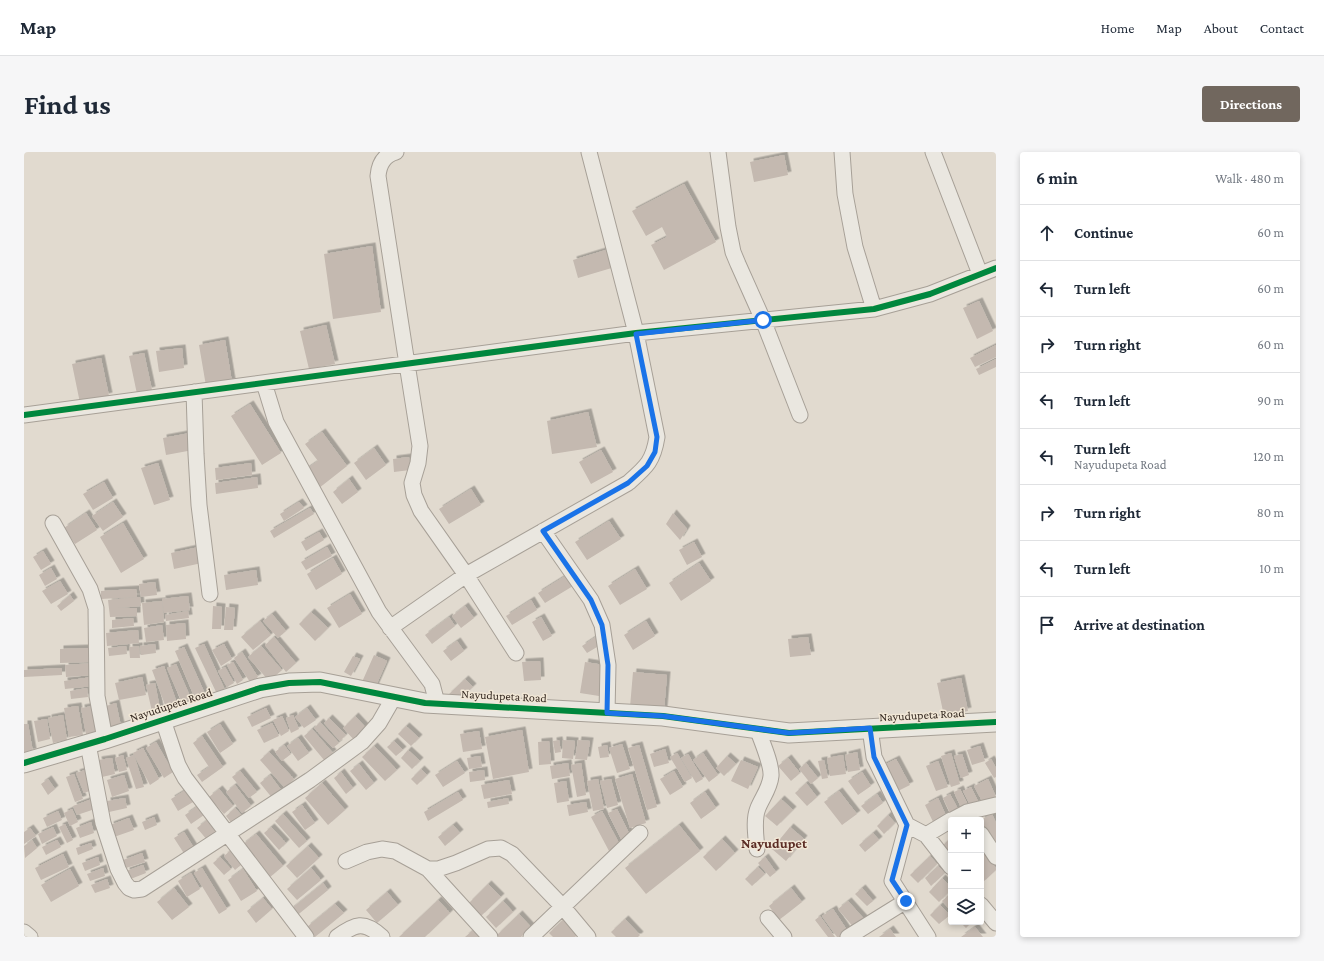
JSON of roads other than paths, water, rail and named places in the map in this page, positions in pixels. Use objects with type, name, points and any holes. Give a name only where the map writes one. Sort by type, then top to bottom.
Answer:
[{"type":"street","points":[[396,152],[391,153],[381,162],[378,168],[378,176],[406,364],[420,446],[418,463],[412,482],[414,494],[421,511],[466,575],[516,654]]},
{"type":"street","points":[[390,628],[466,575],[628,483],[647,466],[655,452],[657,437],[636,334],[589,152]]},
{"type":"street","points":[[718,152],[728,227],[733,252],[763,320],[800,414]]},
{"type":"street","points":[[842,152],[845,194],[855,247],[874,309]]},
{"type":"street","points":[[933,152],[980,274]]},
{"type":"street","points":[[24,415],[636,334],[874,309],[930,294],[996,268]]},
{"type":"street","points":[[264,383],[276,422],[379,612],[432,684],[437,704]]},
{"type":"street","points":[[194,392],[199,505],[210,594]]},
{"type":"street","points":[[53,523],[90,589],[96,608],[96,741],[103,823],[118,869],[124,883],[129,888],[138,890],[150,885],[228,832],[310,780],[362,742],[379,723],[394,697]]},
{"type":"street","points":[[543,531],[591,600],[602,625],[608,665],[607,713]]},
{"type":"street","name":"Nayudupeta Road","points":[[24,763],[260,688],[320,682],[425,703],[663,716],[789,733],[996,722]]},
{"type":"street","points":[[163,720],[178,765],[185,778],[228,832],[306,937]]},
{"type":"street","points":[[757,728],[769,764],[771,776],[769,785],[757,809],[755,820],[757,849]]},
{"type":"street","points":[[870,728],[874,757],[907,825],[926,835],[948,863]]},
{"type":"street","points":[[969,816],[996,804]]},
{"type":"street","points":[[926,835],[948,822]]},
{"type":"street","points":[[907,825],[892,880],[928,937]]},
{"type":"street","points":[[531,937],[640,834]]},
{"type":"street","points":[[984,838],[996,856]]},
{"type":"street","points":[[428,869],[438,869],[488,849],[501,848],[512,854],[563,907],[588,937]]},
{"type":"street","points":[[346,861],[368,852],[382,849],[395,851],[428,869],[490,937]]},
{"type":"street","points":[[848,937],[906,901]]},
{"type":"street","points":[[984,909],[996,923]]},
{"type":"street","points":[[768,918],[784,937]]},
{"type":"street","points":[[336,937],[348,929],[358,925],[366,926],[375,930],[382,937]]},
{"type":"street","points":[[24,932],[30,937]]},
{"type":"district","name":"Nayudupet","points":[[774,843]]}]
